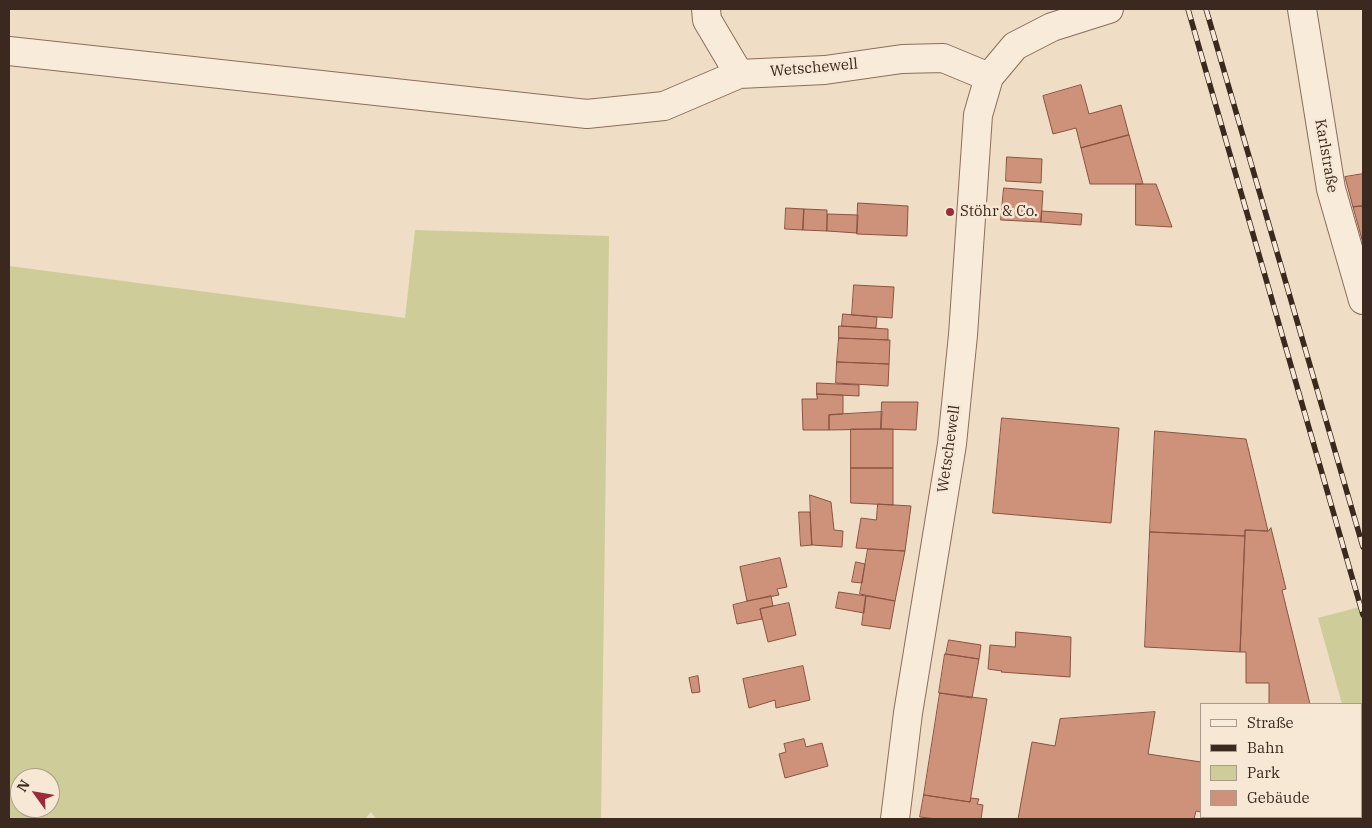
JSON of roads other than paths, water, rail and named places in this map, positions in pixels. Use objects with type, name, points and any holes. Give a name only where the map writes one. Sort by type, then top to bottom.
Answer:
[{"type":"street","points":[[9,51],[587,114],[664,106],[739,74],[707,20],[706,9]]},
{"type":"street","name":"Wetschewell","points":[[895,819],[908,713],[952,444],[963,335],[978,114],[989,77],[1015,46],[1052,26],[1109,9]]},
{"type":"street","name":"Karlstraße","points":[[1302,9],[1331,189],[1363,300]]},
{"type":"street","name":"Wetschewell","points":[[739,74],[825,70],[902,59],[943,58],[989,77]]},
{"type":"railway","points":[[1188,9],[1363,615]]},
{"type":"railway","points":[[1206,9],[1363,547]]},
{"type":"place","name":"Stöhr & Co.","points":[[950,212]]}]
